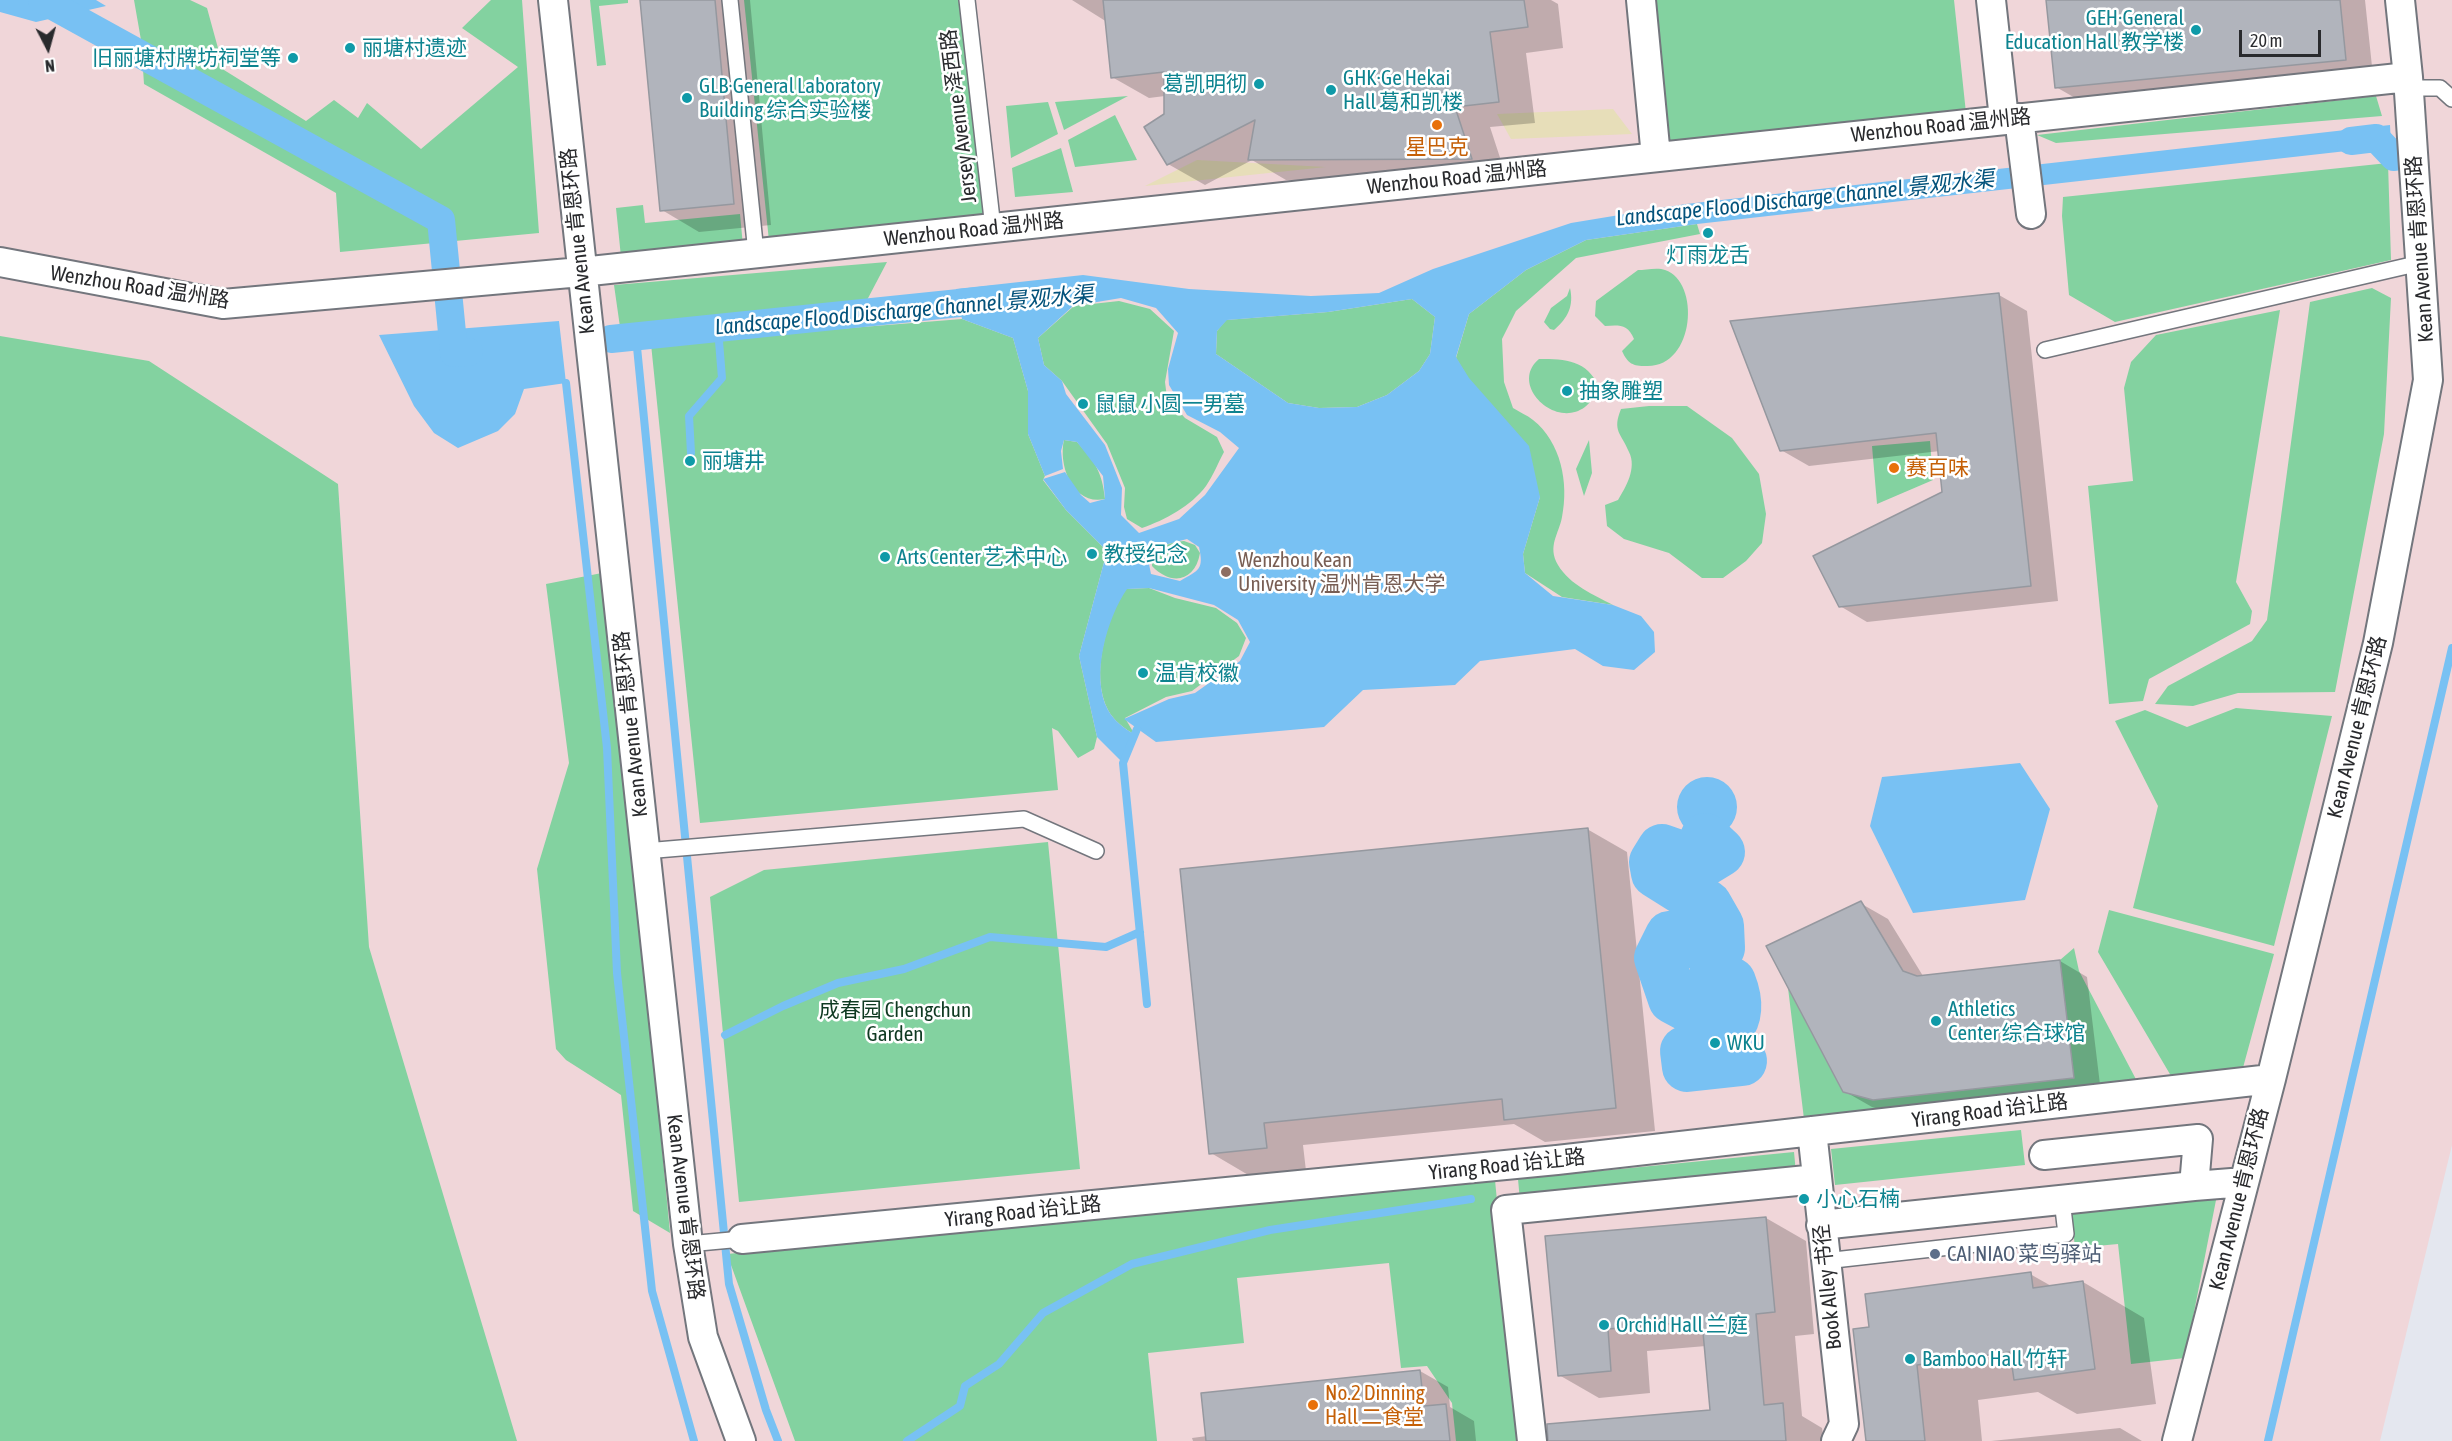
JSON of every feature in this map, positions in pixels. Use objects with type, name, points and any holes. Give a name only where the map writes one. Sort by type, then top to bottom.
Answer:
[{"type":"street","name":"Kean Avenue 肯恩环路","points":[[553,0],[645,852],[697,1243],[703,1338],[741,1441]]},
{"type":"street","points":[[1641,0],[1656,157]]},
{"type":"street","points":[[1991,0],[2031,214]]},
{"type":"street","name":"Kean Avenue 肯恩环路","points":[[2177,1441],[2271,1079],[2378,643],[2428,380],[2408,82],[2400,0]]},
{"type":"street","name":"Wenzhou Road 温州路","points":[[0,262],[223,304],[581,272],[2014,119],[2408,82]]},
{"type":"street","name":"Yirang Road 诒让路","points":[[742,1239],[1557,1160],[2271,1079]]},
{"type":"street","name":"Book Alley 书径","points":[[1812,1131],[1844,1424],[1836,1441]]},
{"type":"street","points":[[2044,1155],[2198,1139],[2194,1186]]},
{"type":"street","points":[[1532,1441],[1506,1210],[1817,1179]]},
{"type":"street","points":[[1821,1225],[2244,1182]]},
{"type":"lane","points":[[730,0],[756,253]]},
{"type":"lane","name":"Jersey Avenue 泽西路","points":[[967,0],[993,228]]},
{"type":"lane","points":[[2408,82],[2440,88],[2452,99]]},
{"type":"lane","points":[[2045,350],[2420,263]]},
{"type":"lane","points":[[645,852],[1024,819],[1096,852]]},
{"type":"lane","points":[[1825,1261],[2066,1234],[2062,1200]]},
{"type":"lane","points":[[697,1243],[742,1239]]},
{"type":"shaded area","name":"Wenzhou Kean University 温州肯恩大学","points":[[0,0],[2452,0],[2452,1145],[2380,1441],[0,1441]]},
{"type":"green space","points":[[134,0],[190,0],[207,8],[224,70],[306,121],[334,100],[358,118],[367,103],[421,149],[518,67],[462,28],[491,0],[522,0],[539,233],[340,252],[336,193],[144,84],[141,40]]},
{"type":"green space","points":[[590,0],[628,0],[628,3],[599,6],[606,65],[597,66]]},
{"type":"green space","points":[[744,0],[967,0],[991,217],[769,241]]},
{"type":"green space","points":[[1651,0],[1954,0],[1966,113],[1665,144]]},
{"type":"green space","points":[[1128,96],[1064,130],[1055,102]]},
{"type":"green space","points":[[2376,96],[2382,116],[2056,143],[2037,135]]},
{"type":"green space","points":[[1048,102],[1058,134],[1011,158],[1006,106]]},
{"type":"green space","points":[[1115,115],[1137,160],[1075,167],[1068,140]]},
{"type":"green space","points":[[1061,148],[1073,192],[1015,197],[1012,168]]},
{"type":"green space","points":[[2388,163],[2391,260],[2115,322],[2069,295],[2062,216],[2063,197]]},
{"type":"green space","points":[[643,205],[645,223],[740,214],[743,246],[621,257],[616,208]]},
{"type":"green space","points":[[1697,224],[1700,234],[1576,258],[1516,311],[1502,339],[1504,382],[1513,408],[1531,418],[1543,429],[1561,464],[1564,504],[1554,546],[1555,558],[1563,572],[1576,584],[1613,605],[1562,597],[1525,573],[1523,554],[1540,497],[1456,358],[1469,314],[1526,270],[1586,240]]},
{"type":"green space","points":[[887,262],[866,302],[620,327],[614,285]]},
{"type":"green space","points":[[1662,269],[1677,278],[1684,290],[1688,306],[1683,340],[1675,354],[1662,363],[1646,366],[1631,363],[1622,351],[1634,339],[1629,330],[1619,326],[1605,326],[1595,316],[1596,301],[1638,270]]},
{"type":"green space","points":[[1570,288],[1569,311],[1554,330],[1550,329],[1544,322],[1551,308],[1567,296]]},
{"type":"green space","points":[[2372,288],[2391,298],[2384,434],[2335,692],[2238,693],[2193,706],[2155,704],[2168,686],[2252,641],[2267,620],[2310,302]]},
{"type":"green space","points":[[1412,299],[1435,317],[1430,354],[1419,371],[1387,395],[1357,407],[1319,408],[1288,403],[1216,354],[1217,331],[1226,320],[1328,312]]},
{"type":"green space","points":[[1119,301],[1150,309],[1174,331],[1165,382],[1167,398],[1185,418],[1217,437],[1224,452],[1209,482],[1193,500],[1160,521],[1142,528],[1127,519],[1124,507],[1125,488],[1107,444],[1062,381],[1044,365],[1038,338],[1074,306]]},
{"type":"green space","points":[[2280,310],[2236,582],[2252,611],[2250,624],[2149,679],[2143,701],[2109,704],[2088,486],[2133,481],[2124,388],[2131,362],[2156,335]]},
{"type":"green space","points":[[962,319],[1013,338],[1028,391],[1028,434],[1045,476],[1043,480],[1066,510],[1107,551],[1079,656],[1097,737],[1094,749],[1078,758],[1058,731],[1052,728],[1058,790],[700,823],[651,344]]},
{"type":"green space","points":[[0,336],[149,361],[338,484],[369,947],[517,1441],[0,1441]]},
{"type":"green space","points":[[1539,359],[1567,361],[1582,366],[1588,371],[1599,387],[1588,404],[1574,412],[1560,412],[1546,407],[1536,397],[1530,384],[1530,371]]},
{"type":"green space","points":[[1687,406],[1732,438],[1759,474],[1766,514],[1762,543],[1746,561],[1723,578],[1702,578],[1669,553],[1624,539],[1607,526],[1605,505],[1618,500],[1627,483],[1632,464],[1617,427],[1618,416],[1621,409]]},
{"type":"green space","points":[[1064,440],[1077,442],[1093,461],[1100,474],[1105,499],[1094,500],[1084,496],[1070,482],[1063,461]]},
{"type":"green space","points":[[1589,440],[1592,473],[1584,496],[1576,469]]},
{"type":"green space","points":[[1930,441],[1933,480],[1877,504],[1872,446]]},
{"type":"green space","points":[[1184,541],[1195,545],[1200,553],[1197,563],[1188,575],[1174,578],[1159,572],[1152,566],[1152,555],[1170,543]]},
{"type":"green space","points":[[607,572],[670,1233],[633,1211],[621,1095],[566,1060],[556,1049],[537,869],[569,763],[546,584]]},
{"type":"green space","points":[[1149,588],[1175,598],[1216,608],[1237,623],[1246,638],[1239,656],[1192,691],[1166,697],[1125,718],[1135,735],[1113,718],[1108,710],[1100,681],[1101,664],[1112,616],[1126,589]]},
{"type":"green space","points":[[2236,708],[2332,716],[2274,946],[2133,908],[2158,806],[2115,721],[2145,710],[2187,727]]},
{"type":"green space","name":"成春园 Chengchun Garden","points":[[1048,842],[1080,1169],[739,1202],[710,897],[764,870]]},
{"type":"green space","points":[[2109,910],[2274,954],[2241,1075],[2174,1081],[2098,952]]},
{"type":"green space","points":[[2074,948],[2079,971],[2139,1085],[1804,1119],[1788,988],[1843,1092],[1873,1100],[2074,1078],[2060,960]]},
{"type":"green space","points":[[2021,1130],[2025,1165],[1835,1185],[1831,1149]]},
{"type":"green space","points":[[1794,1152],[1796,1173],[1520,1201],[1518,1179]]},
{"type":"green space","points":[[1495,1180],[1520,1441],[1456,1441],[1452,1403],[1427,1366],[1401,1368],[1389,1263],[1237,1278],[1244,1343],[1148,1353],[1157,1441],[795,1441],[727,1254]]},
{"type":"green space","points":[[2217,1195],[2185,1358],[2131,1364],[2118,1244],[2075,1248],[2071,1211]]},
{"type":"sand","points":[[1613,109],[1632,134],[1511,139],[1497,114]]},
{"type":"sand","points":[[1197,160],[1326,167],[1145,186]]},
{"type":"water","points":[[0,0],[96,0],[106,6],[36,22],[0,12]]},
{"type":"water","points":[[2390,125],[2391,146],[1697,224],[1586,240],[1526,270],[1469,314],[1456,357],[1469,378],[1529,446],[1540,497],[1523,554],[1525,573],[1553,596],[1613,605],[1641,616],[1654,632],[1655,652],[1634,670],[1603,666],[1575,649],[1480,661],[1455,685],[1363,690],[1324,727],[1156,742],[1124,719],[1169,699],[1195,693],[1240,661],[1250,642],[1238,620],[1214,605],[1149,588],[1127,589],[1107,631],[1103,648],[1101,681],[1103,697],[1110,714],[1135,735],[1123,763],[1097,737],[1079,656],[1107,551],[1066,510],[1043,479],[1065,472],[1081,495],[1090,503],[1105,499],[1103,476],[1077,442],[1064,440],[1061,451],[1063,469],[1045,476],[1028,434],[1028,391],[1013,338],[962,319],[956,289],[1083,275],[1189,289],[1311,296],[1379,293],[1433,269],[1571,223],[1686,204]],"holes":[[[1121,298],[1156,308],[1178,333],[1168,369],[1169,385],[1187,415],[1220,432],[1239,448],[1205,495],[1179,519],[1139,533],[1121,515],[1122,488],[1105,445],[1066,394],[1062,381],[1044,365],[1038,338],[1073,306]],[[1412,299],[1435,317],[1430,354],[1419,371],[1387,395],[1357,407],[1319,408],[1288,403],[1216,354],[1217,331],[1227,320],[1328,312]],[[1187,539],[1199,547],[1201,560],[1199,569],[1180,581],[1151,574],[1148,559],[1153,548]]]},
{"type":"water","points":[[559,321],[566,383],[524,389],[515,414],[498,431],[458,448],[434,433],[414,406],[379,335]]},
{"type":"water","points":[[2020,763],[2050,809],[2025,900],[1913,913],[1870,826],[1882,777]]},
{"type":"water","points":[[1701,777],[1713,777],[1724,782],[1732,790],[1737,807],[1735,819],[1724,832],[1713,837],[1701,837],[1690,832],[1682,824],[1677,813],[1677,801],[1682,790],[1690,782]]},
{"type":"building","name":"GLB·General Laboratory Building 综合实验楼","points":[[640,0],[715,0],[734,204],[660,211]]},
{"type":"building","name":"GHK·Ge Hekai Hall 葛和凯楼","points":[[1103,0],[1524,0],[1528,27],[1490,32],[1499,102],[1455,107],[1472,159],[1248,160],[1255,120],[1167,165],[1144,127],[1164,114],[1164,72],[1111,78]]},
{"type":"building","name":"GEH·General Education Hall 教学楼","points":[[2046,0],[2340,0],[2346,60],[2055,88]]},
{"type":"building","points":[[1999,293],[2031,586],[1839,607],[1813,556],[1942,492],[1936,433],[1780,451],[1730,321]]},
{"type":"building","points":[[1588,828],[1616,1108],[1504,1120],[1502,1099],[1264,1123],[1267,1148],[1209,1154],[1180,869]]},
{"type":"building","name":"Athletics Center 综合球馆","points":[[1861,901],[1903,971],[1917,976],[2060,960],[2074,1078],[1873,1100],[1843,1092],[1766,946]]},
{"type":"building","name":"Orchid Hall 兰庭","points":[[1766,1217],[1775,1312],[1756,1314],[1764,1405],[1783,1403],[1786,1441],[1548,1441],[1547,1424],[1710,1410],[1702,1321],[1608,1329],[1611,1371],[1558,1376],[1545,1236]]},
{"type":"building","name":"Bamboo Hall 竹轩","points":[[2031,1272],[2033,1288],[2083,1281],[2095,1369],[2014,1380],[2010,1352],[1917,1365],[1925,1441],[1866,1441],[1853,1329],[1869,1327],[1865,1294]]},
{"type":"building","name":"No.2 Dinning Hall 二食堂","points":[[1420,1370],[1424,1406],[1446,1404],[1450,1441],[1206,1441],[1201,1393]]},
{"type":"waterway","points":[[42,0],[441,220],[454,353],[469,352]]},
{"type":"waterway","name":"Landscape Flood Discharge Channel 景观水渠","points":[[2351,141],[2376,138],[2394,157]]},
{"type":"waterway","name":"Landscape Flood Discharge Channel 景观水渠","points":[[611,339],[998,299]]},
{"type":"waterway","points":[[691,453],[689,416],[722,378],[718,329]]},
{"type":"waterway","points":[[636,337],[729,1284],[766,1410],[778,1441]]},
{"type":"waterway","points":[[566,383],[607,748],[617,973],[652,1291],[694,1441]]},
{"type":"waterway","points":[[2268,1441],[2452,648]]},
{"type":"waterway","points":[[1137,729],[1123,763],[1147,1004]]},
{"type":"waterway","points":[[1705,838],[1720,852],[1702,863],[1662,849],[1654,862],[1656,873],[1707,905],[1719,926],[1720,948],[1712,953],[1689,938],[1670,936],[1659,958],[1673,999],[1688,1007],[1702,995],[1709,985],[1731,982],[1735,996],[1736,1009],[1729,1028],[1711,1042],[1685,1051],[1687,1067],[1742,1061]]},
{"type":"waterway","points":[[725,1035],[783,1006],[838,983],[904,969],[990,937],[1106,947],[1140,932]]},
{"type":"waterway","points":[[907,1441],[960,1406],[965,1386],[999,1364],[1043,1313],[1132,1264],[1270,1230],[1471,1199]]},
{"type":"place","name":"GEH·General Education Hall 教学楼","points":[[2196,30]]},
{"type":"place","name":"丽塘村遗迹","points":[[350,48]]},
{"type":"place","name":"旧丽塘村牌坊祠堂等","points":[[293,58]]},
{"type":"place","name":"葛凯明彻","points":[[1259,84]]},
{"type":"place","name":"GHK·Ge Hekai Hall 葛和凯楼","points":[[1331,90]]},
{"type":"place","name":"GLB·General Laboratory Building 综合实验楼","points":[[687,98]]},
{"type":"place","name":"星巴克","points":[[1437,125]]},
{"type":"place","name":"灯雨龙舌","points":[[1708,233]]},
{"type":"place","name":"抽象雕塑","points":[[1567,391]]},
{"type":"place","name":"鼠鼠 小圆一男墓","points":[[1083,404]]},
{"type":"place","name":"丽塘井","points":[[690,461]]},
{"type":"place","name":"赛百味","points":[[1894,468]]},
{"type":"place","name":"教授纪念","points":[[1092,554]]},
{"type":"place","name":"Arts Center 艺术中心","points":[[885,557]]},
{"type":"place","name":"Wenzhou Kean University 温州肯恩大学","points":[[1226,572]]},
{"type":"place","name":"温肯校徽","points":[[1143,673]]},
{"type":"place","name":"Athletics Center 综合球馆","points":[[1936,1021]]},
{"type":"place","name":"WKU","points":[[1715,1043]]},
{"type":"place","name":"小心石楠","points":[[1804,1199]]},
{"type":"place","name":"CAI NIAO 菜鸟驿站","points":[[1935,1254]]},
{"type":"place","name":"Orchid Hall 兰庭","points":[[1604,1325]]},
{"type":"place","name":"Bamboo Hall 竹轩","points":[[1910,1359]]},
{"type":"place","name":"No.2 Dinning Hall 二食堂","points":[[1313,1405]]}]
